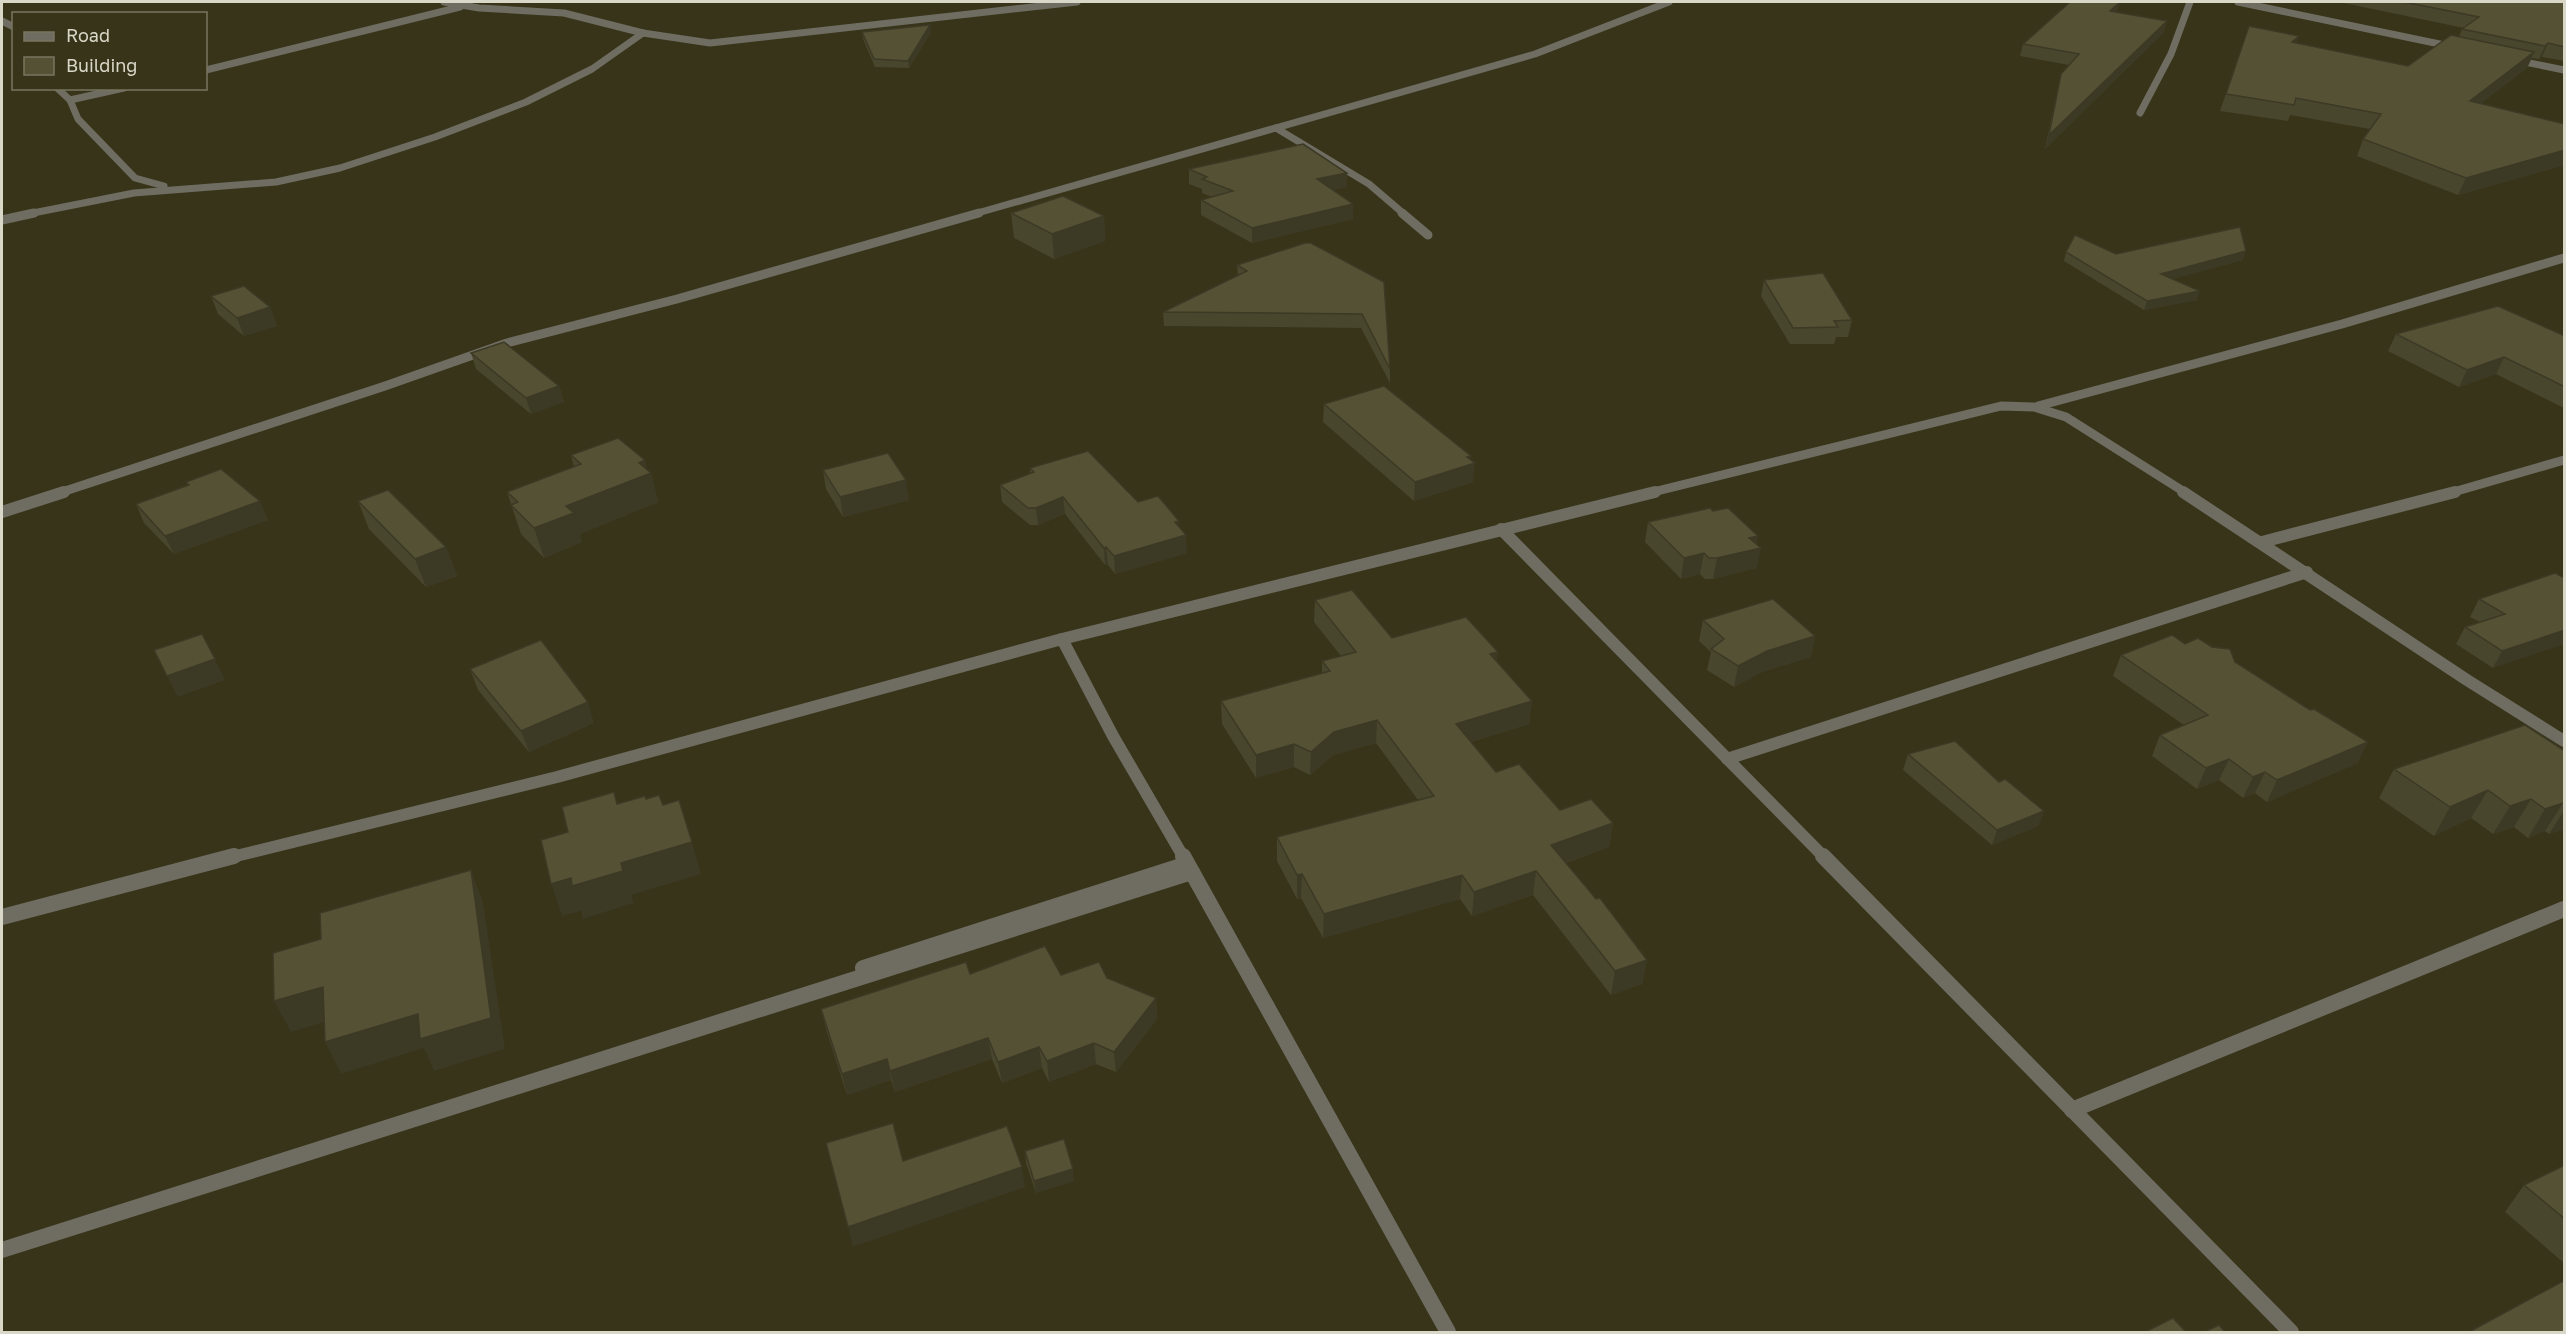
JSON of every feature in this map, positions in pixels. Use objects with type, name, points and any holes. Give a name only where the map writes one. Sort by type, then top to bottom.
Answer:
[{"type":"street","points":[[444,2],[464,6],[564,13],[644,33],[710,43],[1077,2]]},
{"type":"street","points":[[2,512],[385,386],[507,343],[677,298],[1535,54],[1669,2]]},
{"type":"street","points":[[2140,113],[2171,54],[2190,2]]},
{"type":"street","points":[[2238,2],[2459,48]]},
{"type":"street","points":[[207,70],[464,6]]},
{"type":"street","points":[[2,220],[96,199],[154,191],[257,184],[314,175],[355,164],[465,127],[546,93],[594,68],[625,43],[644,33]]},
{"type":"street","points":[[2506,58],[2565,70]]},
{"type":"street","points":[[59,90],[70,100],[78,119],[135,178],[150,183],[189,189]]},
{"type":"street","points":[[70,100],[115,90]]},
{"type":"street","points":[[1276,128],[1369,184],[1428,235]]},
{"type":"street","points":[[2034,407],[2342,324],[2565,258]]},
{"type":"street","points":[[2,917],[138,880],[557,777],[1062,639],[2001,406],[2034,407],[2066,417],[2262,542],[2467,680],[2565,741]]},
{"type":"street","points":[[2262,542],[2399,508],[2565,460]]},
{"type":"street","points":[[1501,529],[2291,1332]]},
{"type":"street","points":[[1727,759],[2307,572]]},
{"type":"street","points":[[1062,639],[1113,736],[1448,1332]]},
{"type":"street","points":[[2,1245],[1189,868]]},
{"type":"street","points":[[2,1250],[1189,868]]},
{"type":"street","points":[[2072,1110],[2565,909]]},
{"type":"building","points":[[2070,2],[2120,2],[2110,11],[2167,21],[2049,135],[2061,74],[2079,54],[2023,44]]},
{"type":"building","points":[[2404,2],[2565,2],[2565,47],[2548,43],[2545,46],[2462,29],[2479,17]]},
{"type":"building","points":[[930,25],[908,61],[874,59],[862,32]]},
{"type":"building","points":[[2249,26],[2299,36],[2292,42],[2408,66],[2451,35],[2534,52],[2470,101],[2565,124],[2565,150],[2466,178],[2363,139],[2381,114],[2296,98],[2294,105],[2226,94]]},
{"type":"building","points":[[1303,144],[1347,173],[1317,179],[1353,204],[1252,228],[1201,200],[1233,191],[1202,179],[1207,177],[1189,169]]},
{"type":"building","points":[[1063,196],[1104,216],[1052,234],[1011,213]]},
{"type":"building","points":[[2240,227],[2246,251],[2161,274],[2200,291],[2147,301],[2066,252],[2075,235],[2116,254]]},
{"type":"building","points":[[1311,243],[1384,282],[1390,369],[1362,314],[1163,312],[1247,271],[1237,265]]},
{"type":"building","points":[[1823,273],[1852,320],[1834,321],[1838,327],[1793,328],[1764,280]]},
{"type":"building","points":[[244,286],[270,307],[237,318],[211,296]]},
{"type":"building","points":[[2498,306],[2565,336],[2565,387],[2504,357],[2467,370],[2396,334]]},
{"type":"building","points":[[504,342],[559,386],[526,398],[471,353]]},
{"type":"building","points":[[1384,386],[1471,456],[1467,457],[1475,463],[1415,482],[1324,404]]},
{"type":"building","points":[[618,438],[645,460],[639,463],[651,473],[566,506],[574,513],[534,528],[511,505],[518,502],[507,492],[581,464],[571,455]]},
{"type":"building","points":[[1088,451],[1138,502],[1158,496],[1179,521],[1175,522],[1186,535],[1114,556],[1106,547],[1104,548],[1063,497],[1036,508],[1028,508],[1000,485],[1034,472],[1030,468]]},
{"type":"building","points":[[888,453],[906,480],[840,497],[823,470]]},
{"type":"building","points":[[221,469],[260,501],[165,536],[136,504],[189,485],[186,482]]},
{"type":"building","points":[[388,490],[446,547],[415,559],[358,501]]},
{"type":"building","points":[[1710,508],[1713,511],[1728,508],[1758,536],[1749,538],[1761,548],[1717,558],[1709,558],[1704,553],[1684,558],[1648,522]]},
{"type":"building","points":[[2555,573],[2565,578],[2565,630],[2502,651],[2465,627],[2505,614],[2479,599]]},
{"type":"building","points":[[1352,590],[1392,638],[1466,617],[1498,652],[1490,654],[1532,701],[1456,724],[1496,772],[1519,764],[1560,810],[1591,799],[1613,823],[1551,845],[1596,899],[1600,898],[1647,960],[1615,971],[1536,871],[1474,892],[1462,875],[1324,914],[1302,874],[1297,875],[1277,837],[1434,796],[1377,720],[1334,732],[1311,752],[1294,744],[1256,755],[1221,701],[1330,671],[1322,661],[1356,652],[1315,600]]},
{"type":"building","points":[[1773,599],[1815,636],[1767,651],[1738,666],[1711,649],[1724,639],[1703,620]]},
{"type":"building","points":[[202,634],[215,659],[167,676],[154,650]]},
{"type":"building","points":[[2172,635],[2185,644],[2198,638],[2212,647],[2230,649],[2235,662],[2310,710],[2314,709],[2368,742],[2277,780],[2265,772],[2253,777],[2229,759],[2206,768],[2160,735],[2208,715],[2121,655]]},
{"type":"building","points":[[541,640],[588,702],[521,731],[470,669]]},
{"type":"building","points":[[2525,725],[2565,751],[2565,804],[2545,809],[2531,799],[2510,806],[2488,790],[2450,807],[2394,769]]},
{"type":"building","points":[[1955,741],[1999,782],[2005,779],[2044,811],[1997,830],[1908,754]]},
{"type":"building","points":[[614,792],[617,804],[645,796],[646,799],[659,795],[663,805],[679,800],[692,842],[621,863],[623,871],[572,886],[571,878],[551,884],[541,840],[568,832],[562,807]]},
{"type":"building","points":[[471,870],[491,1018],[420,1039],[418,1014],[325,1042],[323,987],[274,1001],[273,953],[321,939],[320,913]]},
{"type":"building","points":[[1045,946],[1061,975],[1099,962],[1107,978],[1156,998],[1114,1052],[1094,1043],[1047,1061],[1039,1047],[998,1062],[988,1038],[890,1071],[887,1059],[842,1074],[821,1009],[966,962],[970,974]]},
{"type":"building","points":[[893,1123],[903,1161],[1007,1126],[1022,1167],[848,1227],[826,1143]]},
{"type":"building","points":[[1064,1139],[1073,1169],[1034,1181],[1025,1151]]},
{"type":"building","points":[[2565,1165],[2565,1219],[2524,1185]]},
{"type":"building","points":[[2565,1280],[2565,1332],[2469,1332]]},
{"type":"building","points":[[2173,1318],[2186,1332],[2145,1332]]},
{"type":"building","points":[[2219,1325],[2225,1332],[2204,1332]]}]
